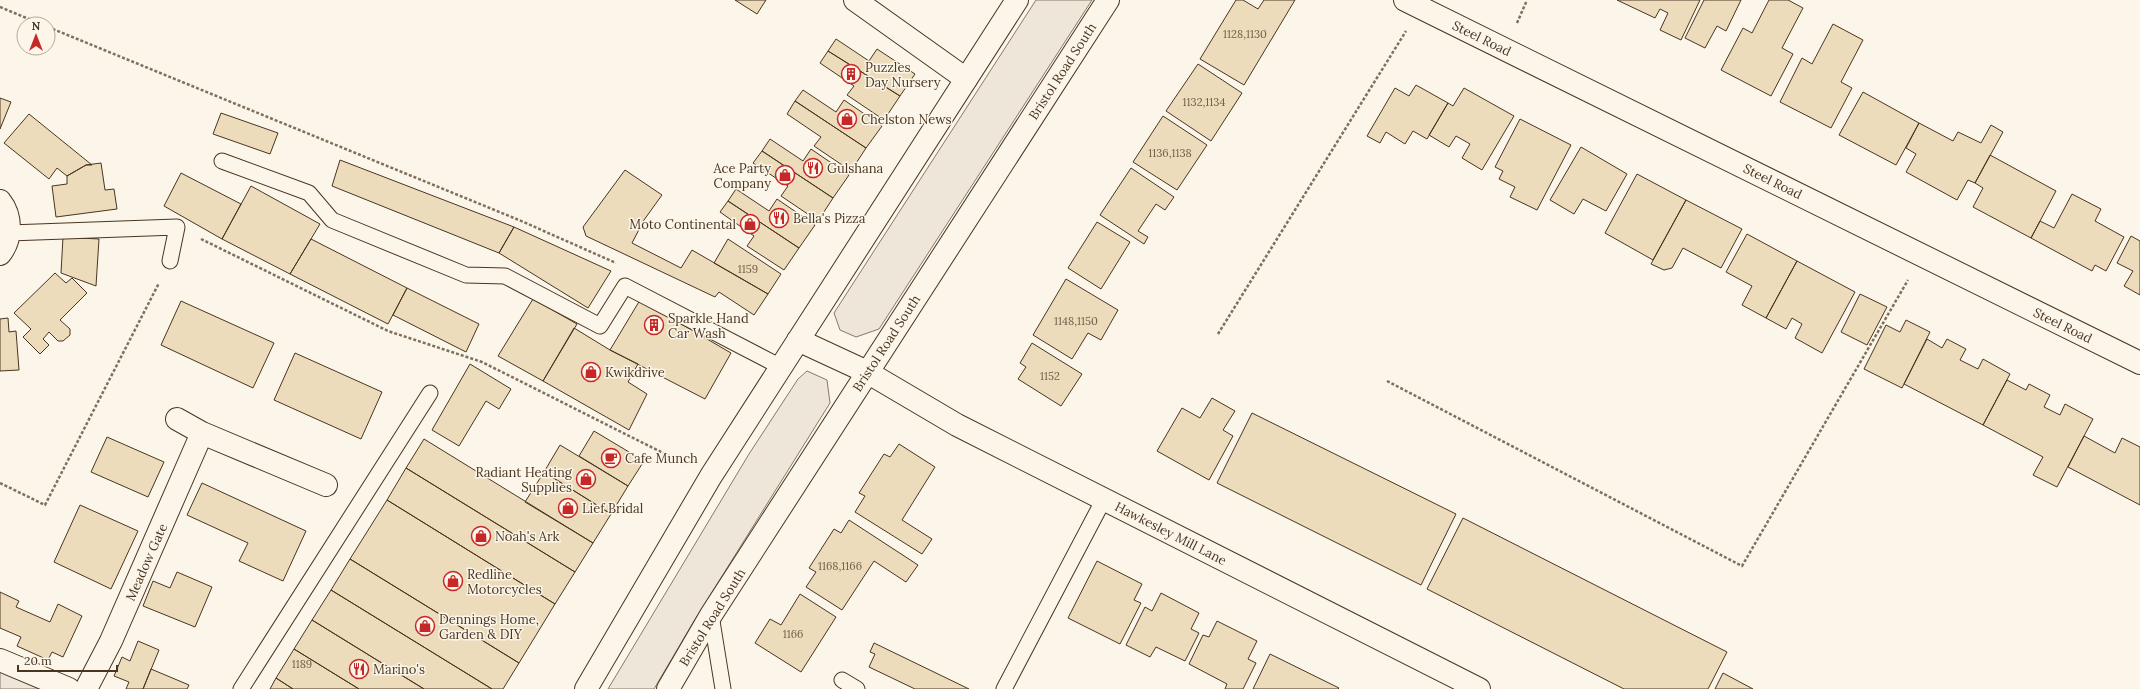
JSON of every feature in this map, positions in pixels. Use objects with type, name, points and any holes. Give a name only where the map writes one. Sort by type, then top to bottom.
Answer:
[{"type":"main road","points":[[854,0],[966,79]]},
{"type":"main road","points":[[586,689],[711,476],[1017,0]]},
{"type":"main road","name":"Bristol Road South","points":[[668,689],[711,615],[1108,0]]},
{"type":"main road","name":"Steel Road","points":[[1413,4],[2140,363]]},
{"type":"main road","points":[[0,201],[8,218],[9,233],[5,248],[0,254]]},
{"type":"main road","name":"Hawkesley Mill Lane","points":[[798,340],[867,372],[957,426],[1479,689]]},
{"type":"main road","points":[[176,419],[202,433],[326,485]]},
{"type":"main road","name":"Meadow Gate","points":[[86,689],[111,641],[202,433]]},
{"type":"main road","points":[[0,660],[69,689]]},
{"type":"lane","points":[[222,160],[309,193],[332,220],[466,275],[505,276],[600,326],[625,286],[781,367]]},
{"type":"lane","points":[[9,233],[176,227],[170,261]]},
{"type":"lane","points":[[242,689],[430,393]]},
{"type":"lane","points":[[1004,689],[1104,499]]},
{"type":"lane","points":[[711,615],[723,689]]},
{"type":"lane","points":[[842,680],[857,689]]},
{"type":"path","points":[[1218,334],[1413,4]]},
{"type":"path","points":[[0,7],[21,16]]},
{"type":"path","points":[[56,30],[519,220],[622,267]]},
{"type":"path","points":[[176,227],[388,331],[482,362],[711,476]]},
{"type":"path","points":[[1387,381],[1742,566],[1922,256]]},
{"type":"path","points":[[0,483],[45,505],[170,261]]},
{"type":"shaded area","points":[[1036,0],[1092,0],[879,329],[856,337],[840,330],[834,313]]},
{"type":"shaded area","points":[[807,371],[827,380],[830,403],[694,621],[654,689],[608,689],[749,454],[798,379]]},
{"type":"shaded area","points":[[0,662],[61,689],[0,689]]},
{"type":"building","points":[[735,0],[766,0],[757,14]]},
{"type":"building","points":[[1236,0],[1243,0],[1258,9],[1264,0],[1295,0],[1244,85],[1200,59]]},
{"type":"building","points":[[1617,0],[1700,0],[1681,40],[1660,30],[1668,13],[1660,9],[1655,18]]},
{"type":"building","points":[[1704,0],[1741,0],[1726,31],[1717,26],[1705,48],[1685,38]]},
{"type":"building","points":[[1769,0],[1788,0],[1803,8],[1782,48],[1793,54],[1771,96],[1721,70],[1743,28],[1752,33]]},
{"type":"building","points":[[1833,24],[1863,40],[1841,82],[1852,88],[1831,128],[1780,102],[1802,58],[1812,64]]},
{"type":"building","points":[[836,39],[869,61],[877,49],[915,74],[900,96],[828,51]]},
{"type":"building","name":"Puzzles Day Nursery","points":[[828,51],[900,96],[884,120],[847,95],[854,86],[820,63]]},
{"type":"building","points":[[1198,64],[1242,93],[1211,141],[1166,111]]},
{"type":"building","points":[[1416,85],[1448,103],[1427,139],[1413,131],[1405,144],[1386,132],[1380,143],[1367,136],[1395,88],[1409,96]]},
{"type":"building","points":[[1464,88],[1514,116],[1482,170],[1462,158],[1470,144],[1456,136],[1449,147],[1429,135],[1448,103],[1453,106]]},
{"type":"building","name":"Chelston News","points":[[803,90],[836,112],[844,100],[882,126],[866,148],[795,101]]},
{"type":"building","points":[[1863,92],[1919,123],[1896,165],[1839,135]]},
{"type":"building","points":[[0,98],[11,102],[0,129]]},
{"type":"building","points":[[795,101],[866,148],[851,171],[814,146],[821,137],[787,114]]},
{"type":"building","points":[[221,113],[278,133],[270,154],[213,134]]},
{"type":"building","points":[[29,114],[92,165],[86,165],[67,176],[57,168],[49,179],[4,143]]},
{"type":"building","points":[[1163,116],[1207,145],[1177,190],[1133,162]]},
{"type":"building","points":[[1520,119],[1571,145],[1537,210],[1510,197],[1515,187],[1499,179],[1503,171],[1495,167]]},
{"type":"building","points":[[1919,123],[1953,141],[1958,132],[1981,143],[1991,125],[2003,132],[1975,183],[1968,180],[1957,200],[1906,172],[1916,154],[1906,148]]},
{"type":"building","name":"Gulshana","points":[[770,139],[803,161],[811,149],[849,175],[833,198],[762,151]]},
{"type":"building","points":[[1581,147],[1627,174],[1606,211],[1583,199],[1574,214],[1550,200]]},
{"type":"building","name":"Ace Party Company","points":[[762,151],[833,198],[818,221],[781,196],[788,186],[753,163]]},
{"type":"building","points":[[1990,155],[2056,191],[2031,238],[1973,207],[1983,188],[1975,183]]},
{"type":"building","points":[[340,160],[514,227],[499,253],[332,186]]},
{"type":"building","points":[[101,163],[105,190],[114,189],[117,209],[56,217],[52,186],[67,184],[67,176],[86,165]]},
{"type":"building","points":[[1131,168],[1174,197],[1165,210],[1156,204],[1138,231],[1148,237],[1144,244],[1100,215]]},
{"type":"building","points":[[625,170],[662,195],[644,220],[632,243],[681,268],[692,250],[768,294],[754,315],[719,292],[715,297],[586,236],[583,227]]},
{"type":"building","points":[[181,173],[241,204],[222,239],[164,206]]},
{"type":"building","points":[[1637,174],[1686,200],[1653,260],[1605,233]]},
{"type":"building","points":[[251,186],[320,224],[290,274],[222,239]]},
{"type":"building","name":"Bella's Pizza","points":[[736,189],[769,211],[777,199],[815,225],[799,248],[728,201]]},
{"type":"building","points":[[2072,194],[2101,209],[2095,221],[2124,237],[2106,271],[2095,265],[2092,271],[2031,238],[2040,221],[2054,228]]},
{"type":"building","points":[[1686,200],[1742,229],[1721,268],[1683,248],[1672,268],[1664,270],[1651,264]]},
{"type":"building","name":"Moto Continental","points":[[728,201],[799,248],[784,270],[747,246],[754,236],[720,212]]},
{"type":"building","points":[[1097,222],[1130,242],[1101,289],[1068,268]]},
{"type":"building","points":[[514,227],[611,271],[588,308],[499,253]]},
{"type":"building","points":[[1747,234],[1797,261],[1766,318],[1742,305],[1752,286],[1726,272]]},
{"type":"building","points":[[2131,236],[2140,241],[2140,295],[2124,286],[2133,271],[2117,263]]},
{"type":"building","points":[[63,237],[99,239],[96,286],[61,273]]},
{"type":"building","points":[[311,239],[407,288],[388,324],[290,274]]},
{"type":"building","points":[[728,239],[781,274],[768,294],[714,263]]},
{"type":"building","points":[[1797,261],[1855,292],[1822,353],[1795,338],[1802,324],[1792,318],[1786,329],[1766,318]]},
{"type":"building","points":[[55,273],[66,283],[72,278],[87,293],[60,320],[70,329],[70,335],[63,341],[58,341],[49,332],[43,339],[49,345],[40,354],[23,337],[31,329],[14,313]]},
{"type":"building","points":[[1066,279],[1118,310],[1101,340],[1088,333],[1072,359],[1033,335]]},
{"type":"building","points":[[407,288],[479,324],[466,352],[393,315]]},
{"type":"building","points":[[1860,294],[1887,307],[1867,345],[1841,332]]},
{"type":"building","points":[[533,299],[577,324],[543,381],[498,356]]},
{"type":"building","name":"Sparkle Hand Car Wash","points":[[640,300],[731,353],[705,399],[610,350]]},
{"type":"building","points":[[181,301],[274,343],[253,388],[161,345]]},
{"type":"building","points":[[8,318],[9,332],[16,331],[19,370],[0,371],[0,319]]},
{"type":"building","points":[[1906,320],[1930,332],[1902,388],[1864,369],[1886,325],[1900,332]]},
{"type":"building","name":"Kwikdrive","points":[[574,328],[610,350],[638,364],[628,382],[647,394],[629,430],[543,381]]},
{"type":"building","points":[[1927,339],[1942,348],[1947,339],[1966,349],[1960,360],[1978,369],[1983,359],[2010,374],[1983,425],[1904,384]]},
{"type":"building","points":[[1032,343],[1082,374],[1061,406],[1018,379],[1026,367],[1020,363]]},
{"type":"building","points":[[295,353],[382,392],[361,439],[274,400]]},
{"type":"building","points":[[470,364],[511,389],[499,409],[486,401],[459,446],[432,430]]},
{"type":"building","points":[[2007,380],[2026,390],[2029,384],[2050,395],[2044,407],[2060,415],[2065,404],[2093,419],[2057,487],[2033,475],[2043,457],[1983,425]]},
{"type":"building","points":[[1212,398],[1235,411],[1223,430],[1233,436],[1209,480],[1157,451],[1182,408],[1200,418]]},
{"type":"building","points":[[1252,413],[1456,514],[1421,585],[1217,483]]},
{"type":"building","name":"Cafe Munch","points":[[594,431],[644,461],[628,486],[579,456]]},
{"type":"building","points":[[2084,436],[2115,453],[2122,438],[2140,447],[2140,505],[2068,467]]},
{"type":"building","points":[[107,437],[164,462],[148,497],[91,472]]},
{"type":"building","points":[[424,439],[593,543],[575,572],[406,468]]},
{"type":"building","points":[[899,444],[935,467],[902,520],[932,539],[922,554],[855,512],[865,496],[859,493],[884,454],[890,457]]},
{"type":"building","name":"Radiant Heating Supplies","points":[[560,445],[628,486],[611,514],[544,472]]},
{"type":"building","name":"Noah's Ark","points":[[406,468],[575,572],[555,604],[387,500]]},
{"type":"building","name":"Lief Bridal","points":[[544,472],[611,514],[593,543],[525,502]]},
{"type":"building","points":[[202,483],[306,531],[283,581],[239,561],[248,543],[187,515]]},
{"type":"building","name":"Redline Motorcycles","points":[[387,500],[555,604],[519,663],[350,559]]},
{"type":"building","points":[[80,505],[138,531],[111,589],[54,562]]},
{"type":"building","points":[[1463,518],[1727,652],[1708,689],[1624,689],[1427,589]]},
{"type":"building","points":[[849,520],[918,565],[906,582],[874,561],[842,610],[806,587],[816,572],[809,568],[834,529],[841,533]]},
{"type":"building","name":"Dennings Home, Garden & DIY","points":[[350,559],[519,663],[503,689],[492,689],[331,590]]},
{"type":"building","points":[[1097,561],[1142,584],[1134,600],[1141,603],[1120,644],[1068,618]]},
{"type":"building","points":[[177,572],[212,587],[195,627],[143,606],[153,581],[170,588]]},
{"type":"building","points":[[331,590],[492,689],[424,689],[312,620]]},
{"type":"building","points":[[0,592],[19,601],[16,607],[50,622],[58,604],[82,616],[63,657],[52,652],[48,660],[17,646],[21,637],[0,628]]},
{"type":"building","points":[[1161,593],[1199,613],[1191,629],[1199,633],[1185,661],[1156,647],[1150,657],[1126,645],[1145,607],[1152,611]]},
{"type":"building","points":[[800,594],[836,617],[801,672],[755,643],[770,619],[781,625]]},
{"type":"building","name":"Marino's","points":[[312,620],[424,689],[359,689],[294,649]]},
{"type":"building","points":[[1217,621],[1257,641],[1248,659],[1256,663],[1243,689],[1225,689],[1227,684],[1189,664],[1203,635],[1209,637]]},
{"type":"building","points":[[138,641],[159,650],[143,689],[126,689],[129,682],[114,676],[122,657],[130,661]]},
{"type":"building","points":[[874,643],[969,689],[915,689],[869,667],[875,654],[870,652]]},
{"type":"building","points":[[294,649],[359,689],[293,689],[276,678]]},
{"type":"building","points":[[1270,654],[1339,688],[1253,689]]},
{"type":"building","points":[[151,669],[189,685],[187,689],[143,689]]},
{"type":"building","points":[[1723,673],[1753,689],[1715,689]]},
{"type":"building","points":[[276,678],[293,689],[270,689]]},
{"type":"place","name":"Puzzles Day Nursery","points":[[851,74]]},
{"type":"place","name":"Chelston News","points":[[847,119]]},
{"type":"place","name":"Gulshana","points":[[813,168]]},
{"type":"place","name":"Ace Party Company","points":[[785,175]]},
{"type":"place","name":"Bella's Pizza","points":[[779,218]]},
{"type":"place","name":"Moto Continental","points":[[750,224]]},
{"type":"place","name":"Sparkle Hand Car Wash","points":[[654,325]]},
{"type":"place","name":"Kwikdrive","points":[[591,372]]},
{"type":"place","name":"Cafe Munch","points":[[611,458]]},
{"type":"place","name":"Radiant Heating Supplies","points":[[586,479]]},
{"type":"place","name":"Lief Bridal","points":[[568,508]]},
{"type":"place","name":"Noah's Ark","points":[[481,536]]},
{"type":"place","name":"Redline Motorcycles","points":[[453,581]]},
{"type":"place","name":"Dennings Home, Garden & DIY","points":[[425,626]]},
{"type":"place","name":"Marino's","points":[[359,669]]}]
